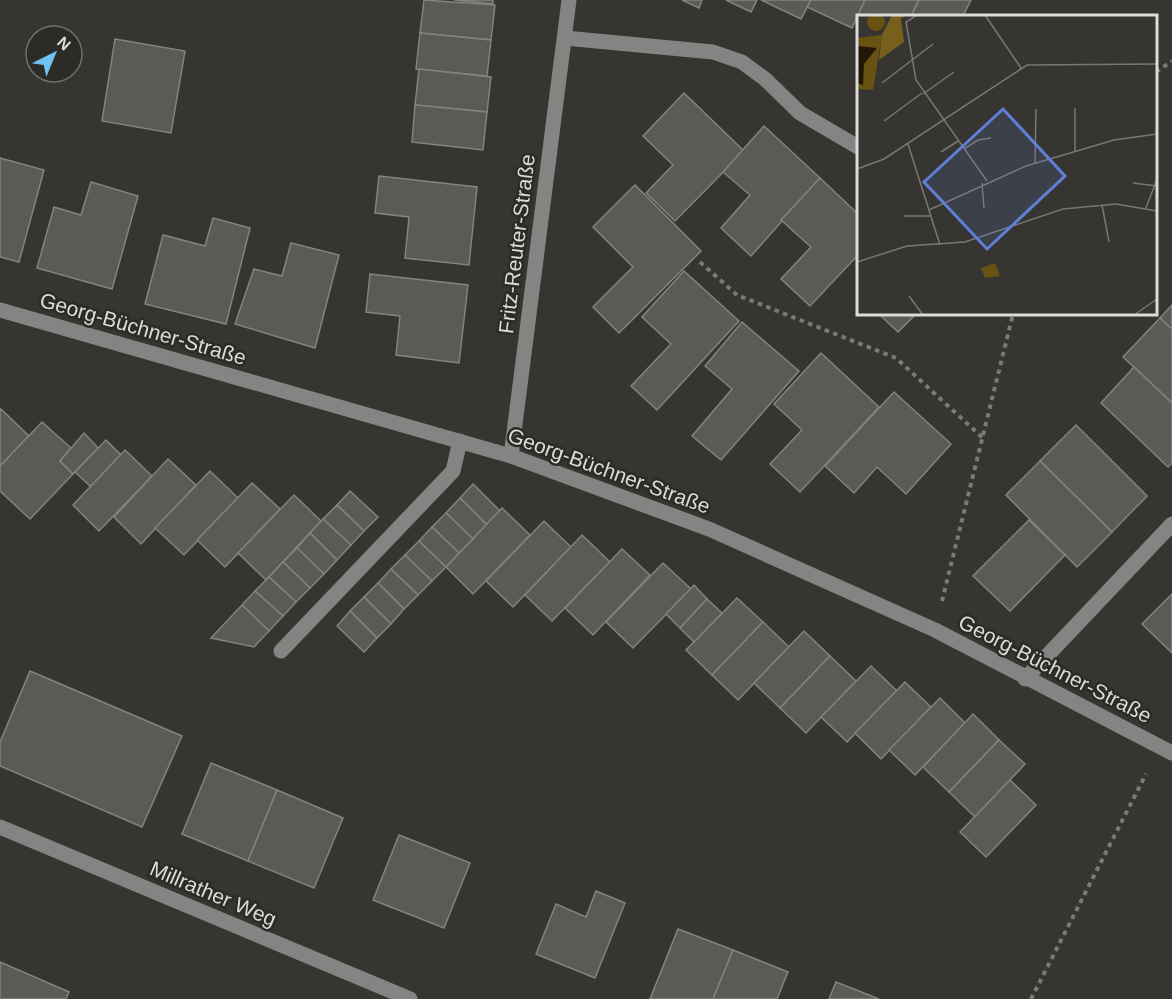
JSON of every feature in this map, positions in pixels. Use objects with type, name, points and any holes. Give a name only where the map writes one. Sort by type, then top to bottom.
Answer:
[{"type":"street","name":"Fritz-Reuter-Straße","points":[[511,456],[569,0]]},
{"type":"street","points":[[565,38],[713,52],[742,62],[800,113],[857,146]]},
{"type":"street","name":"Georg-Büchner-Straße","points":[[0,310],[511,456],[709,530],[935,630],[1166,750]]},
{"type":"street","points":[[281,651],[453,471],[460,441]]},
{"type":"street","points":[[1026,679],[1172,524]]},
{"type":"street","name":"Millrather Weg","points":[[0,827],[410,999]]},
{"type":"path","points":[[1157,71],[1172,61]]},
{"type":"path","points":[[700,262],[737,295],[896,358],[984,438]]},
{"type":"path","points":[[935,630],[1013,315]]},
{"type":"path","points":[[1031,999],[1166,750]]},
{"type":"building","points":[[424,0],[495,5],[491,40],[420,33]]},
{"type":"building","points":[[454,0],[493,0],[493,4]]},
{"type":"building","points":[[682,0],[702,0],[699,8]]},
{"type":"building","points":[[726,0],[757,0],[751,12]]},
{"type":"building","points":[[761,0],[811,0],[801,19]]},
{"type":"building","points":[[811,0],[865,0],[852,28],[807,7]]},
{"type":"building","points":[[865,0],[919,0],[912,15],[858,15]]},
{"type":"building","points":[[919,0],[971,0],[964,15],[912,15]]},
{"type":"building","points":[[420,33],[491,40],[487,76],[416,69]]},
{"type":"building","points":[[115,39],[185,51],[171,133],[102,121]]},
{"type":"building","points":[[419,69],[491,77],[487,112],[415,105]]},
{"type":"building","points":[[684,93],[744,151],[675,221],[646,193],[673,165],[643,136]]},
{"type":"building","points":[[415,105],[487,112],[483,150],[412,142]]},
{"type":"building","points":[[764,126],[820,178],[751,256],[721,228],[750,195],[723,172]]},
{"type":"building","points":[[0,158],[44,170],[19,262],[0,257]]},
{"type":"building","points":[[379,176],[477,187],[469,265],[405,258],[409,217],[375,213]]},
{"type":"building","points":[[820,178],[857,213],[857,256],[810,306],[781,279],[811,247],[781,220]]},
{"type":"building","points":[[91,182],[138,196],[112,289],[37,268],[54,207],[81,215]]},
{"type":"building","points":[[635,185],[701,251],[619,333],[593,307],[633,267],[593,227]]},
{"type":"building","points":[[213,218],[250,228],[226,324],[145,304],[163,235],[205,246]]},
{"type":"building","points":[[291,243],[339,255],[315,348],[235,324],[254,269],[282,276]]},
{"type":"building","points":[[684,271],[739,321],[657,410],[631,386],[671,344],[642,317]]},
{"type":"building","points":[[370,274],[468,285],[459,363],[396,355],[400,316],[366,312]]},
{"type":"building","points":[[1172,305],[1172,329],[1160,318]]},
{"type":"building","points":[[880,315],[915,315],[898,332]]},
{"type":"building","points":[[1160,318],[1172,329],[1172,403],[1123,357]]},
{"type":"building","points":[[742,322],[799,371],[721,460],[692,436],[732,389],[705,366]]},
{"type":"building","points":[[821,353],[879,407],[800,492],[770,464],[802,430],[774,404]]},
{"type":"building","points":[[1134,367],[1172,403],[1172,463],[1168,467],[1101,403]]},
{"type":"building","points":[[894,392],[951,444],[906,494],[877,467],[854,493],[825,466]]},
{"type":"building","points":[[1,409],[29,436],[0,466],[0,411]]},
{"type":"building","points":[[42,422],[71,448],[60,461],[73,474],[30,519],[0,491],[0,466]]},
{"type":"building","points":[[1076,425],[1147,496],[1112,532],[1040,461]]},
{"type":"building","points":[[84,433],[98,448],[73,474],[60,461]]},
{"type":"building","points":[[106,440],[121,455],[91,487],[75,472]]},
{"type":"building","points":[[125,450],[152,476],[99,531],[73,505]]},
{"type":"building","points":[[168,459],[196,485],[141,544],[114,517]]},
{"type":"building","points":[[1040,461],[1112,532],[1077,567],[1006,495]]},
{"type":"building","points":[[210,471],[238,498],[184,555],[155,528]]},
{"type":"building","points":[[252,483],[280,509],[225,567],[197,540]]},
{"type":"building","points":[[473,484],[500,511],[487,525],[460,498]]},
{"type":"building","points":[[350,491],[378,517],[364,531],[337,505]]},
{"type":"building","points":[[294,495],[321,521],[266,580],[238,553]]},
{"type":"building","points":[[460,498],[487,525],[473,539],[446,513]]},
{"type":"building","points":[[337,505],[364,531],[351,545],[323,519]]},
{"type":"building","points":[[502,508],[530,535],[473,594],[446,567]]},
{"type":"building","points":[[446,513],[473,539],[459,553],[432,527]]},
{"type":"building","points":[[323,519],[351,545],[337,560],[310,533]]},
{"type":"building","points":[[1029,520],[1065,555],[1010,611],[973,576]]},
{"type":"building","points":[[544,521],[571,547],[513,607],[486,581]]},
{"type":"building","points":[[432,527],[459,553],[446,567],[419,541]]},
{"type":"building","points":[[310,533],[337,560],[324,574],[297,548]]},
{"type":"building","points":[[582,535],[610,562],[552,621],[525,595]]},
{"type":"building","points":[[419,541],[446,567],[432,581],[405,555]]},
{"type":"building","points":[[297,548],[324,574],[310,588],[283,562]]},
{"type":"building","points":[[622,549],[650,575],[593,635],[565,608]]},
{"type":"building","points":[[405,555],[432,581],[418,595],[391,569]]},
{"type":"building","points":[[283,562],[310,588],[296,602],[269,577]]},
{"type":"building","points":[[663,563],[691,589],[633,648],[606,622]]},
{"type":"building","points":[[391,569],[418,595],[404,609],[378,583]]},
{"type":"building","points":[[269,577],[296,602],[283,616],[255,591]]},
{"type":"building","points":[[378,583],[404,609],[391,624],[364,597]]},
{"type":"building","points":[[694,585],[707,599],[680,628],[666,614]]},
{"type":"building","points":[[255,591],[283,616],[269,631],[242,605]]},
{"type":"building","points":[[1172,594],[1172,653],[1142,624]]},
{"type":"building","points":[[364,597],[391,624],[377,638],[350,611]]},
{"type":"building","points":[[737,598],[763,622],[712,675],[686,650]]},
{"type":"building","points":[[707,599],[722,613],[694,642],[680,628]]},
{"type":"building","points":[[242,605],[269,631],[254,647],[211,638]]},
{"type":"building","points":[[350,611],[377,638],[364,652],[337,626]]},
{"type":"building","points":[[763,622],[789,647],[738,700],[712,675]]},
{"type":"building","points":[[804,631],[830,656],[780,708],[754,683]]},
{"type":"building","points":[[830,656],[856,681],[806,733],[780,708]]},
{"type":"building","points":[[871,666],[897,691],[847,742],[821,717]]},
{"type":"building","points":[[30,671],[182,736],[142,827],[0,766],[0,742]]},
{"type":"building","points":[[905,682],[931,707],[881,759],[855,733]]},
{"type":"building","points":[[940,698],[965,723],[915,775],[889,750]]},
{"type":"building","points":[[973,714],[999,740],[949,792],[923,767]]},
{"type":"building","points":[[999,740],[1025,764],[975,817],[949,792]]},
{"type":"building","points":[[211,763],[277,790],[248,861],[182,834]]},
{"type":"building","points":[[1010,780],[1036,805],[986,857],[960,832]]},
{"type":"building","points":[[277,790],[343,818],[314,888],[248,861]]},
{"type":"building","points":[[399,835],[470,863],[444,928],[373,900]]},
{"type":"building","points":[[596,891],[625,903],[595,978],[536,954],[556,904],[586,917]]},
{"type":"building","points":[[678,929],[733,950],[713,999],[650,999]]},
{"type":"building","points":[[733,950],[788,972],[777,999],[713,999]]},
{"type":"building","points":[[0,962],[69,992],[66,999],[0,999]]},
{"type":"building","points":[[836,982],[879,999],[829,999]]}]
